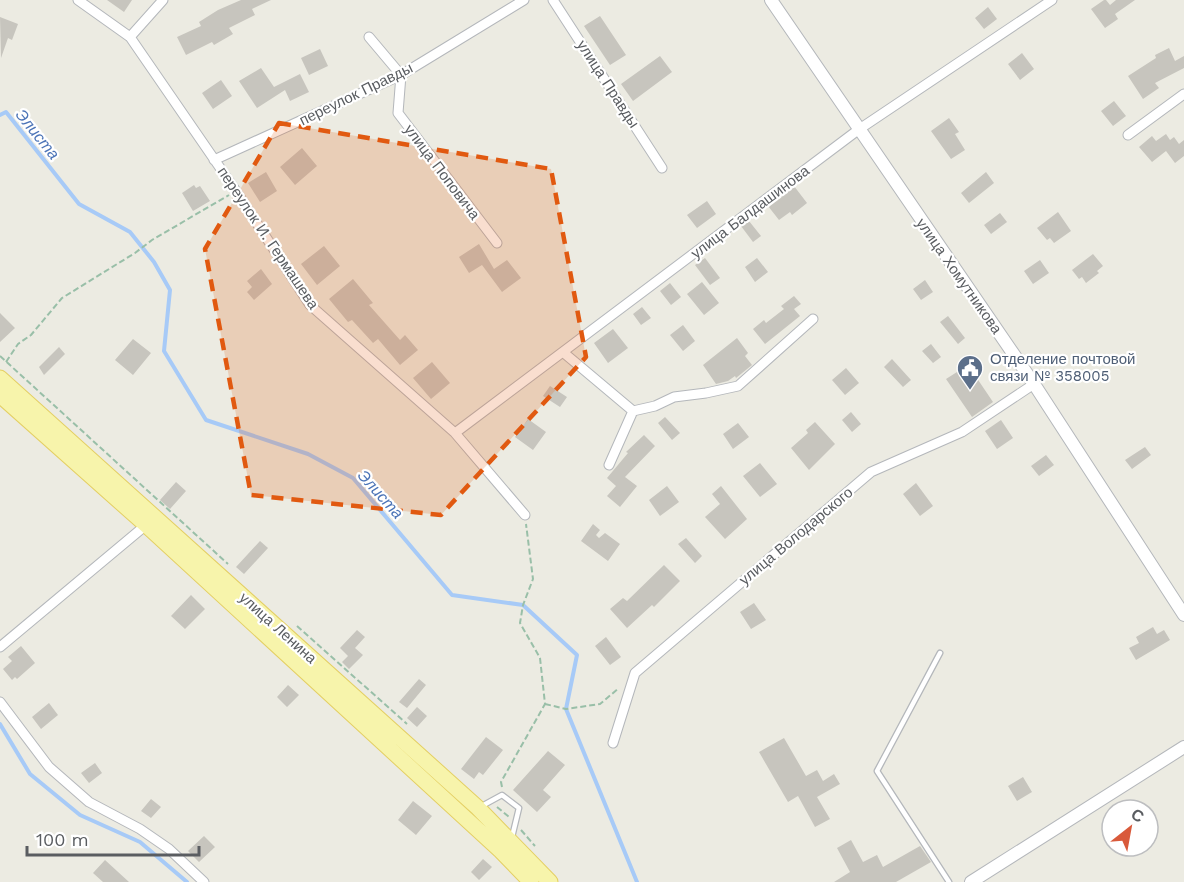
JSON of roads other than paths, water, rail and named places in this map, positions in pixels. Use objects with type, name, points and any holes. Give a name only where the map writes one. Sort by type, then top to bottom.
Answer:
[{"type":"main road","name":"улица Ленина","points":[[0,378],[478,808],[550,882]]},
{"type":"main road","name":"улица Ленина","points":[[0,395],[146,525],[501,851],[531,882]]},
{"type":"street","name":"переулок И. Гермашева","points":[[78,0],[130,37],[236,191],[310,305],[455,433],[525,515]]},
{"type":"street","points":[[130,37],[163,0]]},
{"type":"street","name":"переулок Правды","points":[[214,160],[401,75],[524,0]]},
{"type":"street","name":"улица Правды","points":[[553,0],[662,168]]},
{"type":"street","name":"улица Хомутникова","points":[[771,0],[1034,384],[1184,615]]},
{"type":"street","name":"улица Балдашинова","points":[[455,433],[858,130],[1049,1]]},
{"type":"street","points":[[369,37],[401,75]]},
{"type":"street","name":"улица Поповича","points":[[401,75],[398,113],[497,243]]},
{"type":"street","points":[[1128,135],[1184,94]]},
{"type":"street","points":[[633,411],[655,406],[674,397],[738,386],[813,319]]},
{"type":"street","points":[[564,353],[633,411]]},
{"type":"street","name":"улица Володарского","points":[[613,742],[635,673],[871,472],[962,432],[1034,384]]},
{"type":"street","points":[[609,465],[633,411]]},
{"type":"street","points":[[0,647],[146,525]]},
{"type":"street","points":[[0,702],[49,767],[89,802],[140,829],[169,849],[204,882]]},
{"type":"street","points":[[971,882],[1184,747]]},
{"type":"lane","points":[[940,653],[877,771],[949,882]]},
{"type":"lane","points":[[478,808],[502,795],[519,808],[511,840]]},
{"type":"waterway","name":"Элиста","points":[[0,115],[6,112],[79,204],[130,232],[154,262],[170,290],[164,351],[206,420],[308,454],[353,478],[452,595],[523,605],[577,655],[566,709],[637,882]]},
{"type":"waterway","points":[[0,724],[30,774],[80,815],[140,842],[187,882]]},
{"type":"place","name":"Отделение почтовой связи № 358005","points":[[970,391]]}]
